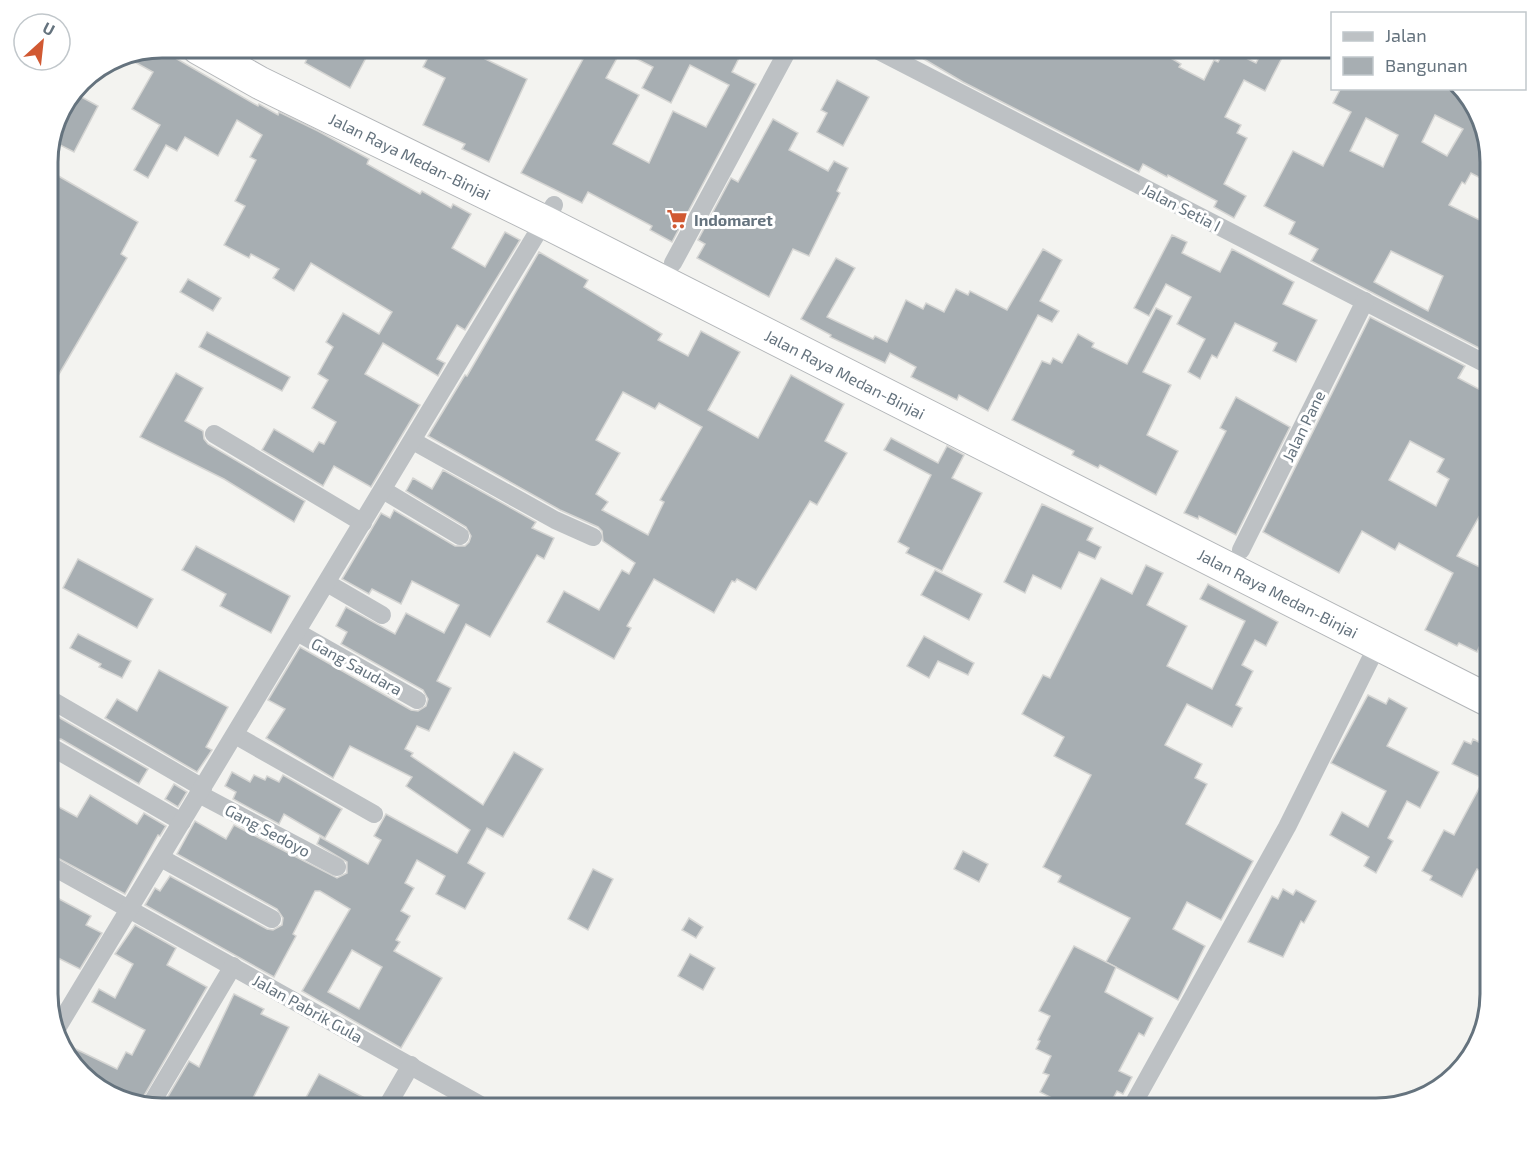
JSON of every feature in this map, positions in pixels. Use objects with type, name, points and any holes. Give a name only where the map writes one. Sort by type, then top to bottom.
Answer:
[{"type":"highway","name":"Jalan Raya Medan-Binjai","points":[[216,58],[260,83],[550,213],[673,263],[1241,550],[1480,684]]},
{"type":"highway","name":"Jalan Raya Medan-Binjai","points":[[259,58],[550,213],[1378,644],[1480,686]]},
{"type":"street","points":[[673,263],[784,58]]},
{"type":"street","name":"Jalan Setia I","points":[[892,58],[1480,361]]},
{"type":"street","points":[[62,1020],[550,213]]},
{"type":"street","name":"Jalan Pane","points":[[1241,550],[1365,301]]},
{"type":"street","points":[[214,434],[363,523]]},
{"type":"street","points":[[413,441],[555,520],[593,537]]},
{"type":"street","points":[[383,490],[460,536]]},
{"type":"street","points":[[327,583],[382,615]]},
{"type":"street","name":"Gang Saudara","points":[[297,632],[417,700]]},
{"type":"street","points":[[1137,1098],[1287,827],[1378,644]]},
{"type":"street","name":"Gang Sedoyo","points":[[59,706],[201,791],[337,867]]},
{"type":"street","points":[[235,735],[374,814]]},
{"type":"street","points":[[59,751],[182,822]]},
{"type":"street","points":[[160,858],[272,919]]},
{"type":"street","name":"Jalan Pabrik Gula","points":[[59,870],[469,1098]]},
{"type":"street","points":[[155,1097],[233,966]]},
{"type":"street","points":[[392,1098],[411,1065]]},
{"type":"building","points":[[175,58],[258,106],[259,104],[278,115],[279,112],[369,159],[367,164],[420,194],[422,191],[451,208],[453,204],[471,214],[452,248],[485,267],[505,232],[520,240],[465,330],[457,325],[437,359],[445,363],[438,376],[383,343],[365,374],[420,405],[371,487],[334,466],[323,486],[262,450],[274,429],[313,452],[319,442],[324,444],[336,422],[312,408],[328,380],[318,374],[333,347],[326,342],[343,313],[379,334],[392,312],[311,263],[294,291],[273,278],[279,269],[251,254],[249,258],[224,245],[245,206],[235,201],[256,160],[250,157],[262,135],[237,120],[218,156],[185,137],[177,151],[166,145],[148,178],[134,170],[160,125],[132,109],[153,72],[135,62],[149,59]]},
{"type":"building","points":[[307,58],[366,58],[350,88],[305,63]]},
{"type":"building","points":[[428,58],[483,58],[527,79],[489,162],[462,149],[465,144],[423,125],[445,78],[423,67]]},
{"type":"building","points":[[581,58],[617,58],[606,78],[639,95],[613,144],[649,163],[673,111],[706,127],[729,85],[690,65],[671,103],[642,88],[653,67],[635,58],[739,58],[732,72],[756,84],[672,242],[650,230],[652,226],[588,192],[582,203],[521,173],[583,59]]},
{"type":"building","points":[[922,58],[1171,58],[1181,64],[1179,67],[1204,80],[1214,60],[1218,62],[1220,58],[1246,58],[1256,63],[1259,58],[1282,58],[1265,91],[1244,80],[1225,117],[1241,125],[1237,133],[1247,138],[1224,184],[1246,196],[1234,218],[1214,207],[1217,201],[1168,175],[1167,177],[1143,164],[1139,172],[963,82]]},
{"type":"building","points":[[837,80],[869,97],[843,146],[817,132],[827,113],[821,110]]},
{"type":"building","points":[[1340,90],[1450,90],[1469,116],[1479,149],[1480,178],[1471,173],[1465,184],[1462,182],[1449,205],[1480,220],[1480,348],[1311,261],[1318,249],[1289,234],[1295,222],[1264,206],[1293,151],[1323,166],[1351,112],[1333,103]],"holes":[[[1435,115],[1463,129],[1447,156],[1422,142]],[[1366,118],[1398,135],[1383,167],[1350,151]],[[1391,251],[1443,276],[1428,311],[1374,282]]]},
{"type":"building","points":[[82,97],[98,106],[74,152],[61,145],[69,116]]},
{"type":"building","points":[[773,119],[798,133],[789,150],[828,171],[834,161],[848,168],[837,191],[840,193],[809,256],[793,249],[769,297],[697,258],[705,244],[698,240],[731,178],[738,182]]},
{"type":"building","points":[[59,176],[138,222],[121,254],[127,258],[59,374]]},
{"type":"building","points":[[1172,235],[1187,242],[1182,253],[1220,272],[1232,249],[1294,282],[1283,304],[1317,320],[1296,362],[1273,351],[1277,343],[1235,323],[1217,358],[1212,355],[1200,379],[1188,372],[1205,339],[1177,324],[1191,297],[1166,284],[1149,316],[1134,308]]},
{"type":"building","points":[[1043,249],[1062,260],[1040,301],[1059,311],[1052,322],[1038,315],[988,411],[959,395],[957,400],[911,377],[916,367],[890,353],[885,363],[830,337],[831,335],[801,319],[836,258],[855,268],[827,317],[873,339],[875,336],[887,342],[906,300],[923,309],[926,303],[944,312],[956,289],[968,295],[970,291],[1007,310]]},
{"type":"building","points":[[539,252],[588,280],[584,287],[662,334],[658,340],[688,356],[701,331],[740,352],[708,410],[758,438],[791,375],[844,404],[825,441],[847,453],[817,505],[810,501],[756,590],[737,579],[735,582],[732,581],[714,613],[654,579],[627,626],[631,628],[614,659],[547,622],[564,591],[599,610],[622,570],[629,574],[635,563],[603,541],[602,531],[598,527],[560,510],[428,436],[465,375],[467,376]],"holes":[[[623,392],[655,409],[659,403],[702,427],[660,500],[664,502],[648,535],[602,510],[608,502],[596,494],[620,453],[596,440]]]},
{"type":"building","points":[[188,279],[221,298],[213,311],[180,292]]},
{"type":"building","points":[[1156,308],[1172,316],[1143,372],[1171,385],[1147,435],[1178,451],[1156,495],[1100,465],[1098,468],[1072,455],[1074,451],[1012,420],[1042,361],[1050,364],[1053,358],[1062,363],[1078,334],[1094,343],[1092,347],[1127,364]]},
{"type":"building","points":[[1370,317],[1465,366],[1458,378],[1480,390],[1480,515],[1457,556],[1480,567],[1480,645],[1477,652],[1459,643],[1457,646],[1425,630],[1453,573],[1399,543],[1395,550],[1362,531],[1339,573],[1263,532]],"holes":[[[1410,441],[1444,459],[1437,472],[1449,479],[1436,506],[1389,480]]]},
{"type":"building","points":[[207,332],[290,377],[282,391],[199,347]]},
{"type":"building","points":[[176,373],[203,388],[185,421],[203,431],[204,439],[208,444],[305,501],[294,522],[224,479],[140,437]]},
{"type":"building","points":[[1236,397],[1290,427],[1236,535],[1199,516],[1198,519],[1184,513],[1226,431],[1220,428]]},
{"type":"building","points":[[891,438],[938,463],[947,446],[964,455],[952,478],[982,493],[942,571],[906,553],[909,548],[898,542],[931,475],[884,450]]},
{"type":"building","points":[[443,470],[536,522],[532,528],[554,538],[544,559],[537,555],[490,637],[466,624],[437,681],[451,688],[429,731],[417,726],[405,749],[413,753],[411,756],[483,805],[514,752],[543,769],[503,837],[487,828],[468,863],[485,873],[465,909],[436,894],[445,876],[417,860],[405,883],[414,888],[401,911],[410,916],[396,940],[400,942],[394,951],[442,978],[401,1048],[302,991],[350,909],[320,891],[315,891],[293,934],[296,936],[274,977],[145,905],[155,888],[160,891],[170,876],[267,929],[273,930],[282,925],[283,918],[277,909],[177,854],[195,821],[226,839],[234,825],[337,878],[347,873],[347,862],[317,844],[320,837],[368,864],[381,840],[374,836],[386,814],[457,853],[470,830],[406,786],[412,777],[350,746],[333,778],[266,738],[285,709],[268,700],[300,647],[411,710],[418,711],[426,706],[428,699],[423,690],[341,644],[347,632],[336,626],[346,607],[395,634],[406,613],[444,633],[459,605],[412,581],[401,604],[372,589],[369,594],[342,579],[381,513],[390,518],[394,510],[455,546],[465,546],[469,542],[471,536],[466,527],[406,491],[413,478],[432,489]],"holes":[[[352,950],[382,967],[359,1009],[328,992]]]},
{"type":"building","points":[[1042,504],[1093,528],[1087,540],[1101,547],[1095,559],[1079,552],[1061,589],[1033,575],[1025,593],[1004,582]]},
{"type":"building","points":[[196,546],[290,596],[271,633],[220,606],[226,594],[182,570]]},
{"type":"building","points":[[78,559],[153,599],[137,628],[63,588]]},
{"type":"building","points":[[1146,565],[1163,573],[1147,605],[1187,626],[1167,666],[1212,689],[1245,621],[1200,599],[1208,584],[1278,622],[1266,646],[1255,640],[1242,665],[1253,671],[1236,705],[1242,708],[1232,727],[1187,704],[1165,745],[1202,764],[1195,778],[1207,784],[1186,824],[1253,861],[1221,920],[1187,902],[1173,929],[1205,946],[1178,1000],[1106,962],[1130,918],[1058,882],[1061,876],[1043,867],[1091,775],[1054,756],[1064,737],[1022,714],[1043,675],[1050,678],[1101,578],[1132,594]]},
{"type":"building","points":[[935,570],[982,594],[969,620],[921,595]]},
{"type":"building","points":[[78,634],[131,661],[122,678],[99,667],[101,664],[70,648]]},
{"type":"building","points":[[924,636],[974,663],[968,675],[938,661],[929,678],[907,666]]},
{"type":"building","points":[[159,670],[228,707],[206,747],[212,750],[197,772],[105,718],[117,699],[137,711]]},
{"type":"building","points":[[1368,695],[1386,704],[1389,698],[1407,708],[1387,746],[1439,772],[1420,808],[1407,801],[1388,838],[1393,841],[1376,873],[1364,866],[1369,857],[1330,835],[1342,812],[1368,827],[1386,791],[1331,763]]},
{"type":"building","points":[[59,717],[148,769],[139,784],[59,739]]},
{"type":"building","points":[[1473,739],[1480,743],[1480,777],[1452,764],[1464,741],[1471,744]]},
{"type":"building","points":[[232,772],[250,782],[254,775],[265,780],[267,776],[279,782],[283,775],[342,809],[325,838],[284,814],[279,824],[233,799],[236,792],[225,786]]},
{"type":"building","points":[[174,784],[187,792],[178,807],[165,799]]},
{"type":"building","points":[[1480,786],[1480,871],[1477,869],[1462,897],[1430,880],[1432,876],[1422,871],[1444,830],[1454,835]]},
{"type":"building","points":[[90,795],[137,824],[144,813],[166,826],[160,836],[158,835],[125,894],[59,859],[59,807],[77,817]]},
{"type":"building","points":[[963,851],[988,864],[979,882],[954,869]]},
{"type":"building","points":[[593,869],[613,879],[588,930],[568,919]]},
{"type":"building","points":[[1283,889],[1293,895],[1296,890],[1316,901],[1304,923],[1301,921],[1283,957],[1248,942],[1272,896],[1278,899]]},
{"type":"building","points":[[59,899],[91,916],[86,925],[102,933],[80,969],[59,958]]},
{"type":"building","points":[[689,918],[703,927],[696,938],[682,930]]},
{"type":"building","points":[[135,925],[176,948],[167,965],[207,987],[144,1096],[116,1087],[99,1076],[74,1048],[117,1069],[126,1052],[132,1055],[145,1030],[92,1002],[99,989],[115,998],[133,964],[115,954]]},
{"type":"building","points":[[1074,946],[1116,967],[1105,992],[1153,1018],[1144,1036],[1139,1033],[1119,1071],[1132,1077],[1123,1094],[1117,1091],[1113,1098],[1052,1098],[1040,1092],[1049,1075],[1043,1073],[1051,1056],[1036,1049],[1050,1016],[1039,1011]]},
{"type":"building","points":[[690,954],[715,968],[703,990],[678,976]]},
{"type":"building","points":[[234,994],[264,1009],[261,1014],[289,1027],[253,1098],[167,1098],[189,1061],[199,1067]]},
{"type":"building","points":[[319,1074],[365,1098],[306,1098]]},
{"type":"place","name":"Indomaret","points":[[677,219]]}]
